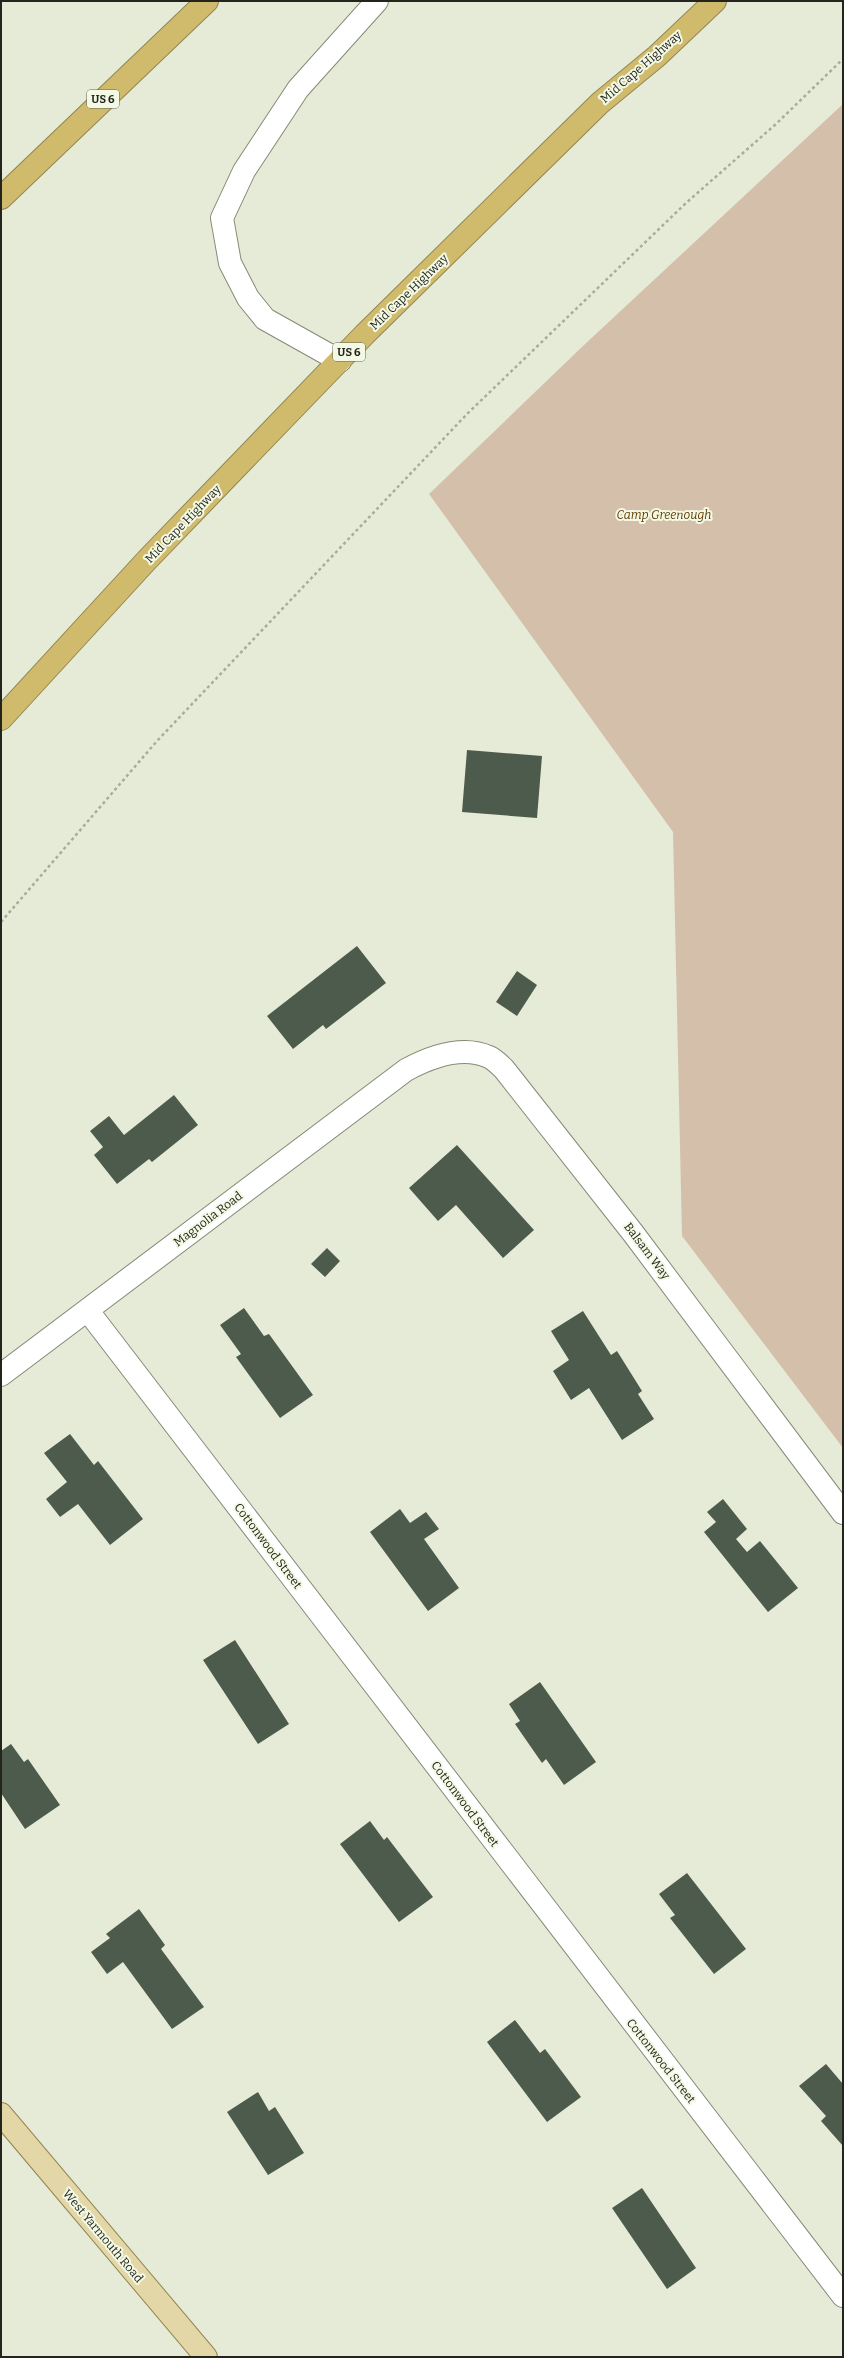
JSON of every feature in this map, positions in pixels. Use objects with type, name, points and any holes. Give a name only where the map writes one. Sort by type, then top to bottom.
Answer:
[{"type":"highway","name":"US 6","points":[[1,198],[207,1]]},
{"type":"highway","name":"Mid Cape Highway","points":[[1,719],[147,560],[340,362],[600,103],[657,56],[715,1]]},
{"type":"main road","name":"West Yarmouth Road","points":[[1,2115],[206,2357]]},
{"type":"street","points":[[340,362],[265,319],[248,298],[230,263],[222,218],[244,171],[298,89],[377,1]]},
{"type":"street","name":"Balsam Way","points":[[416,1064],[431,1057],[462,1052],[490,1057],[504,1069],[633,1233],[843,1513]]},
{"type":"street","name":"Magnolia Road","points":[[1,1375],[416,1064]]},
{"type":"street","name":"Cottonwood Street","points":[[88,1311],[843,2296]]},
{"type":"path","points":[[1,922],[157,741],[466,414],[686,203],[776,124],[843,59]]},
{"type":"green space","name":"Camp Greenough","points":[[843,104],[843,1448],[682,1236],[673,832],[429,494],[584,345]]},
{"type":"building","points":[[467,750],[542,756],[537,818],[462,812]]},
{"type":"building","points":[[357,946],[386,983],[326,1029],[323,1025],[293,1049],[267,1016]]},
{"type":"building","points":[[517,971],[537,985],[517,1016],[496,1002]]},
{"type":"building","points":[[174,1095],[198,1125],[152,1162],[149,1159],[117,1184],[94,1155],[103,1147],[90,1131],[109,1116],[124,1135]]},
{"type":"building","points":[[457,1145],[534,1230],[503,1258],[456,1205],[438,1221],[409,1188]]},
{"type":"building","points":[[327,1248],[340,1261],[325,1277],[311,1264]]},
{"type":"building","points":[[244,1308],[264,1336],[269,1334],[313,1395],[280,1418],[236,1357],[241,1354],[220,1325]]},
{"type":"building","points":[[583,1311],[611,1355],[617,1351],[642,1391],[638,1394],[654,1419],[622,1440],[589,1388],[571,1400],[553,1371],[569,1360],[551,1331]]},
{"type":"building","points":[[70,1434],[94,1465],[98,1461],[143,1519],[110,1545],[78,1504],[60,1517],[46,1499],[67,1482],[44,1453]]},
{"type":"building","points":[[723,1499],[747,1529],[736,1539],[747,1552],[760,1541],[798,1588],[768,1612],[704,1532],[716,1522],[707,1512]]},
{"type":"building","points":[[400,1509],[410,1523],[426,1512],[439,1529],[424,1539],[459,1588],[428,1611],[370,1532]]},
{"type":"building","points":[[235,1640],[289,1724],[258,1744],[203,1660]]},
{"type":"building","points":[[540,1682],[596,1762],[564,1785],[546,1759],[542,1763],[515,1724],[520,1721],[509,1704]]},
{"type":"building","points":[[11,1744],[24,1762],[28,1759],[60,1805],[25,1829],[1,1793],[1,1751]]},
{"type":"building","points":[[370,1821],[384,1840],[387,1837],[433,1897],[399,1922],[340,1844]]},
{"type":"building","points":[[687,1873],[746,1949],[714,1974],[670,1918],[675,1915],[659,1894]]},
{"type":"building","points":[[139,1909],[165,1945],[161,1949],[204,2007],[172,2029],[123,1962],[107,1974],[91,1952],[110,1938],[106,1934]]},
{"type":"building","points":[[515,2020],[540,2053],[545,2049],[581,2097],[547,2122],[487,2042]]},
{"type":"building","points":[[826,2064],[843,2084],[843,2146],[821,2121],[826,2116],[799,2086]]},
{"type":"building","points":[[258,2092],[269,2111],[275,2107],[304,2153],[268,2175],[227,2112]]},
{"type":"building","points":[[642,2188],[696,2268],[667,2289],[612,2208]]}]
